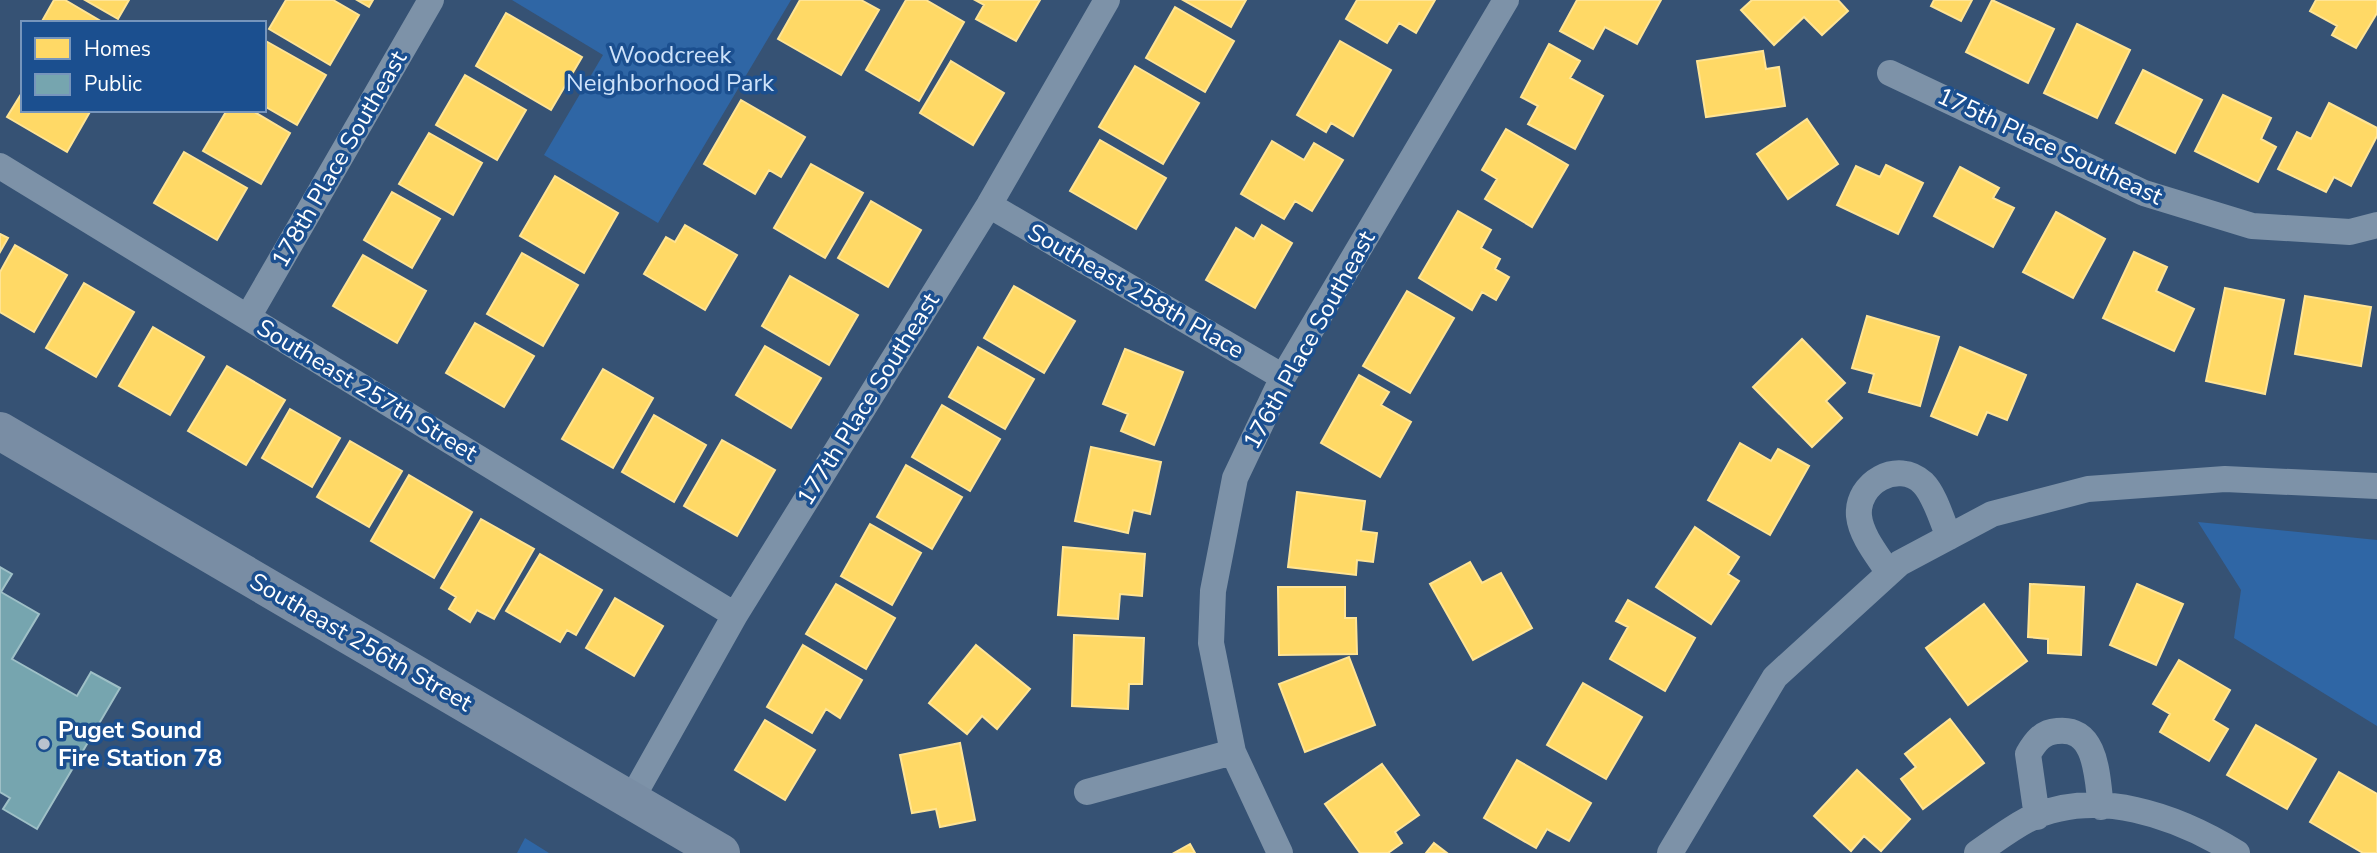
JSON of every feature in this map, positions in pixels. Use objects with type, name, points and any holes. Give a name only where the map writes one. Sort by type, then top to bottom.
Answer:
[{"type":"main road","name":"Southeast 256th Street","points":[[0,430],[721,853]]},
{"type":"street","name":"178th Place Southeast","points":[[248,317],[431,0]]},
{"type":"street","name":"177th Place Southeast","points":[[631,800],[735,615],[989,205],[1107,0]]},
{"type":"street","name":"176th Place Southeast","points":[[1233,752],[1211,643],[1213,591],[1235,478],[1283,377],[1506,0]]},
{"type":"street","name":"175th Place Southeast","points":[[1890,73],[2144,193],[2252,226],[2350,232],[2377,225]]},
{"type":"street","name":"Southeast 257th Street","points":[[0,166],[735,615]]},
{"type":"street","name":"Southeast 258th Place","points":[[989,205],[1283,377]]},
{"type":"street","points":[[1889,573],[1860,524],[1860,500],[1875,480],[1887,474],[1900,474],[1914,477],[1925,485],[1949,537]]},
{"type":"street","points":[[1670,853],[1774,677],[1900,563],[1992,514],[2088,489],[2225,479],[2377,486]]},
{"type":"street","points":[[2037,817],[2028,754],[2041,736],[2052,731],[2074,733],[2090,748],[2101,807]]},
{"type":"street","points":[[1087,792],[1233,752],[1280,853]]},
{"type":"street","points":[[1977,853],[2037,817],[2064,808],[2101,807],[2143,810],[2180,821],[2237,853]]},
{"type":"green space","name":"Woodcreek Neighborhood Park","points":[[512,0],[791,0],[658,223],[544,155],[603,55]]},
{"type":"green space","points":[[2198,522],[2377,540],[2377,726],[2234,638],[2241,590]]},
{"type":"green space","points":[[525,838],[549,853],[517,853]]},
{"type":"building: Homes","points":[[54,0],[65,0],[101,21],[42,21]]},
{"type":"building: Homes","points":[[85,0],[129,0],[118,19]]},
{"type":"building: Homes","points":[[286,0],[333,0],[359,15],[330,65],[269,29]]},
{"type":"building: Homes","points":[[357,0],[373,0],[369,7]]},
{"type":"building: Homes","points":[[800,0],[861,0],[879,10],[841,75],[778,39]]},
{"type":"building: Homes","points":[[906,0],[926,0],[964,22],[919,101],[866,70]]},
{"type":"building: Homes","points":[[975,0],[1040,0],[1016,41],[976,19],[984,5]]},
{"type":"building: Homes","points":[[1183,0],[1246,0],[1231,27]]},
{"type":"building: Homes","points":[[1357,0],[1435,0],[1416,33],[1399,23],[1387,43],[1346,19]]},
{"type":"building: Homes","points":[[1577,0],[1661,0],[1637,44],[1605,27],[1593,49],[1560,31]]},
{"type":"building: Homes","points":[[1752,0],[1838,0],[1848,11],[1822,35],[1804,17],[1774,45],[1741,10]]},
{"type":"building: Homes","points":[[1934,0],[1972,0],[1961,21],[1931,6]]},
{"type":"building: Homes","points":[[1992,0],[2054,29],[2028,83],[1966,52]]},
{"type":"building: Homes","points":[[2316,0],[2377,0],[2377,13],[2356,48],[2332,35],[2337,26],[2310,11]]},
{"type":"building: Homes","points":[[1175,7],[1234,41],[1205,92],[1146,58]]},
{"type":"building: Homes","points":[[506,13],[582,57],[551,110],[476,66]]},
{"type":"building: Homes","points":[[2077,24],[2130,50],[2097,118],[2044,93]]},
{"type":"building: Homes","points":[[266,41],[326,75],[297,125],[266,107]]},
{"type":"building: Homes","points":[[1340,41],[1391,70],[1353,136],[1331,123],[1326,132],[1297,115]]},
{"type":"building: Homes","points":[[1549,44],[1580,61],[1570,78],[1603,96],[1575,149],[1528,124],[1538,106],[1521,97]]},
{"type":"building: Homes","points":[[1763,51],[1766,69],[1779,67],[1785,106],[1706,117],[1697,61]]},
{"type":"building: Homes","points":[[951,61],[1004,93],[973,145],[920,113]]},
{"type":"building: Homes","points":[[1135,66],[1199,103],[1163,164],[1099,127]]},
{"type":"building: Homes","points":[[2143,70],[2202,100],[2175,153],[2116,123]]},
{"type":"building: Homes","points":[[465,75],[526,110],[497,160],[436,125]]},
{"type":"building: Homes","points":[[21,94],[21,112],[90,112],[67,152],[7,117]]},
{"type":"building: Homes","points":[[2223,95],[2271,118],[2261,139],[2276,147],[2258,182],[2195,151]]},
{"type":"building: Homes","points":[[741,100],[805,137],[781,177],[769,170],[755,194],[704,164]]},
{"type":"building: Homes","points":[[2329,103],[2377,128],[2377,136],[2351,186],[2334,177],[2326,192],[2278,169],[2297,132],[2311,139]]},
{"type":"building: Homes","points":[[226,112],[254,112],[290,133],[261,184],[203,151]]},
{"type":"building: Homes","points":[[1807,119],[1838,164],[1788,199],[1757,154]]},
{"type":"building: Homes","points":[[1506,129],[1568,165],[1532,227],[1485,199],[1497,179],[1482,170]]},
{"type":"building: Homes","points":[[429,133],[482,163],[453,215],[399,184]]},
{"type":"building: Homes","points":[[1100,140],[1166,178],[1136,229],[1070,191]]},
{"type":"building: Homes","points":[[1272,141],[1304,160],[1314,143],[1343,160],[1312,211],[1295,201],[1284,219],[1241,194]]},
{"type":"building: Homes","points":[[184,152],[247,188],[217,240],[154,203]]},
{"type":"building: Homes","points":[[811,164],[863,193],[825,258],[774,228]]},
{"type":"building: Homes","points":[[1886,165],[1923,183],[1898,234],[1837,205],[1856,166],[1880,177]]},
{"type":"building: Homes","points":[[1960,167],[1999,188],[1993,198],[2014,208],[1993,247],[1934,216]]},
{"type":"building: Homes","points":[[555,176],[618,213],[584,273],[520,236]]},
{"type":"building: Homes","points":[[392,192],[440,219],[412,268],[364,240]]},
{"type":"building: Homes","points":[[871,201],[921,230],[888,287],[838,258]]},
{"type":"building: Homes","points":[[1458,211],[1491,230],[1481,248],[1500,259],[1495,269],[1509,277],[1496,300],[1482,292],[1472,310],[1419,278]]},
{"type":"building: Homes","points":[[2056,212],[2105,239],[2073,298],[2023,272]]},
{"type":"building: Homes","points":[[685,225],[737,255],[705,310],[644,274],[666,237],[675,242]]},
{"type":"building: Homes","points":[[1262,225],[1292,243],[1255,308],[1206,280],[1236,228],[1254,239]]},
{"type":"building: Homes","points":[[0,234],[8,238],[0,252]]},
{"type":"building: Homes","points":[[15,245],[67,275],[34,332],[0,312],[0,272]]},
{"type":"building: Homes","points":[[2134,252],[2167,267],[2156,291],[2194,309],[2174,351],[2103,318]]},
{"type":"building: Homes","points":[[522,253],[578,285],[543,346],[487,314]]},
{"type":"building: Homes","points":[[363,255],[426,291],[397,343],[333,306]]},
{"type":"building: Homes","points":[[790,276],[858,315],[829,365],[762,326]]},
{"type":"building: Homes","points":[[84,283],[134,312],[96,377],[46,348]]},
{"type":"building: Homes","points":[[1014,286],[1075,321],[1044,373],[984,338]]},
{"type":"building: Homes","points":[[2225,288],[2284,300],[2265,394],[2206,381]]},
{"type":"building: Homes","points":[[1407,291],[1454,318],[1410,393],[1363,366]]},
{"type":"building: Homes","points":[[2305,296],[2371,307],[2361,366],[2295,354]]},
{"type":"building: Homes","points":[[1867,316],[1939,337],[1920,406],[1869,392],[1874,374],[1852,368]]},
{"type":"building: Homes","points":[[475,323],[534,356],[504,407],[446,373]]},
{"type":"building: Homes","points":[[153,327],[204,357],[170,415],[119,386]]},
{"type":"building: Homes","points":[[1802,339],[1845,383],[1826,401],[1842,418],[1812,447],[1753,387]]},
{"type":"building: Homes","points":[[765,346],[821,378],[791,428],[736,395]]},
{"type":"building: Homes","points":[[978,347],[1034,379],[1005,429],[949,397]]},
{"type":"building: Homes","points":[[1960,347],[2026,375],[2007,420],[1987,412],[1977,435],[1931,416]]},
{"type":"building: Homes","points":[[1125,349],[1183,372],[1154,445],[1121,431],[1128,414],[1103,404]]},
{"type":"building: Homes","points":[[227,366],[285,400],[246,465],[188,431]]},
{"type":"building: Homes","points":[[603,369],[653,398],[613,468],[562,439]]},
{"type":"building: Homes","points":[[1359,375],[1389,392],[1381,405],[1411,422],[1380,477],[1321,443]]},
{"type":"building: Homes","points":[[942,405],[1000,439],[970,491],[912,457]]},
{"type":"building: Homes","points":[[290,409],[340,438],[312,487],[262,458]]},
{"type":"building: Homes","points":[[654,415],[706,445],[674,502],[622,472]]},
{"type":"building: Homes","points":[[722,440],[775,470],[737,536],[684,506]]},
{"type":"building: Homes","points":[[350,441],[402,471],[369,527],[317,497]]},
{"type":"building: Homes","points":[[1740,443],[1771,461],[1778,449],[1809,466],[1770,535],[1708,500]]},
{"type":"building: Homes","points":[[1091,447],[1161,462],[1150,514],[1133,510],[1128,533],[1075,521]]},
{"type":"building: Homes","points":[[906,465],[962,497],[932,549],[877,517]]},
{"type":"building: Homes","points":[[409,475],[472,512],[434,578],[371,541]]},
{"type":"building: Homes","points":[[1297,492],[1365,501],[1361,531],[1377,533],[1373,562],[1357,560],[1356,575],[1288,567]]},
{"type":"building: Homes","points":[[481,519],[534,549],[494,619],[477,610],[470,622],[449,609],[456,597],[441,588]]},
{"type":"building: Homes","points":[[870,524],[921,553],[892,605],[841,576]]},
{"type":"building: Homes","points":[[1695,527],[1739,557],[1728,574],[1739,581],[1711,624],[1656,587]]},
{"type":"building: Homes","points":[[1063,547],[1145,554],[1142,596],[1120,594],[1118,619],[1058,615]]},
{"type":"building: Homes","points":[[540,554],[602,590],[576,635],[567,630],[560,642],[506,611]]},
{"type":"building: Homes","points":[[1470,562],[1482,583],[1501,573],[1532,628],[1473,660],[1430,584]]},
{"type":"building: Homes","points":[[836,584],[895,618],[866,669],[806,634]]},
{"type":"building: Homes","points":[[2030,584],[2084,587],[2081,655],[2048,653],[2048,639],[2028,637]]},
{"type":"building: Homes","points":[[2137,584],[2183,604],[2156,665],[2110,645]]},
{"type":"building: Homes","points":[[1278,587],[1345,587],[1345,618],[1356,618],[1357,654],[1279,655]]},
{"type":"building: Homes","points":[[615,598],[663,626],[634,676],[586,648]]},
{"type":"building: Homes","points":[[1628,600],[1695,638],[1665,691],[1610,659],[1628,627],[1616,621]]},
{"type":"building: Homes","points":[[1984,604],[2027,661],[1968,705],[1926,648]]},
{"type":"building: Homes","points":[[1074,635],[1144,638],[1142,684],[1129,684],[1128,709],[1072,706]]},
{"type":"building: Homes","points":[[803,645],[862,680],[840,718],[826,709],[812,733],[767,707]]},
{"type":"building: Homes","points":[[976,645],[1030,689],[997,729],[982,716],[967,734],[929,703]]},
{"type":"building: Homes","points":[[1349,657],[1375,725],[1305,752],[1279,684]]},
{"type":"building: Homes","points":[[2179,660],[2230,690],[2213,720],[2228,729],[2209,761],[2160,732],[2170,714],[2153,704]]},
{"type":"building: Homes","points":[[1583,683],[1642,717],[1606,779],[1547,745]]},
{"type":"building: Homes","points":[[1950,719],[1984,763],[1923,809],[1901,779],[1916,767],[1905,754]]},
{"type":"building: Homes","points":[[765,720],[815,750],[785,800],[735,770]]},
{"type":"building: Homes","points":[[2256,725],[2316,759],[2287,809],[2227,775]]},
{"type":"building: Homes","points":[[960,743],[975,820],[940,827],[936,809],[912,813],[900,755]]},
{"type":"building: Homes","points":[[1517,760],[1591,803],[1569,841],[1547,829],[1536,848],[1484,818]]},
{"type":"building: Homes","points":[[1382,764],[1419,815],[1395,832],[1402,843],[1388,853],[1360,853],[1325,804]]},
{"type":"building: Homes","points":[[1857,770],[1910,819],[1881,851],[1864,836],[1851,851],[1814,816]]},
{"type":"building: Homes","points":[[2339,772],[2377,794],[2377,853],[2363,853],[2310,822]]},
{"type":"building: Homes","points":[[1434,843],[1447,853],[1426,853]]},
{"type":"building: Homes","points":[[1190,844],[1195,853],[1174,853]]},
{"type":"building: Public","name":"Puget Sound Fire Station 78","points":[[0,567],[12,574],[1,592],[39,614],[12,659],[77,696],[91,672],[120,688],[37,829],[3,809],[10,798],[0,792]]},
{"type":"place","name":"Puget Sound Fire Station 78","points":[[44,744]]}]
